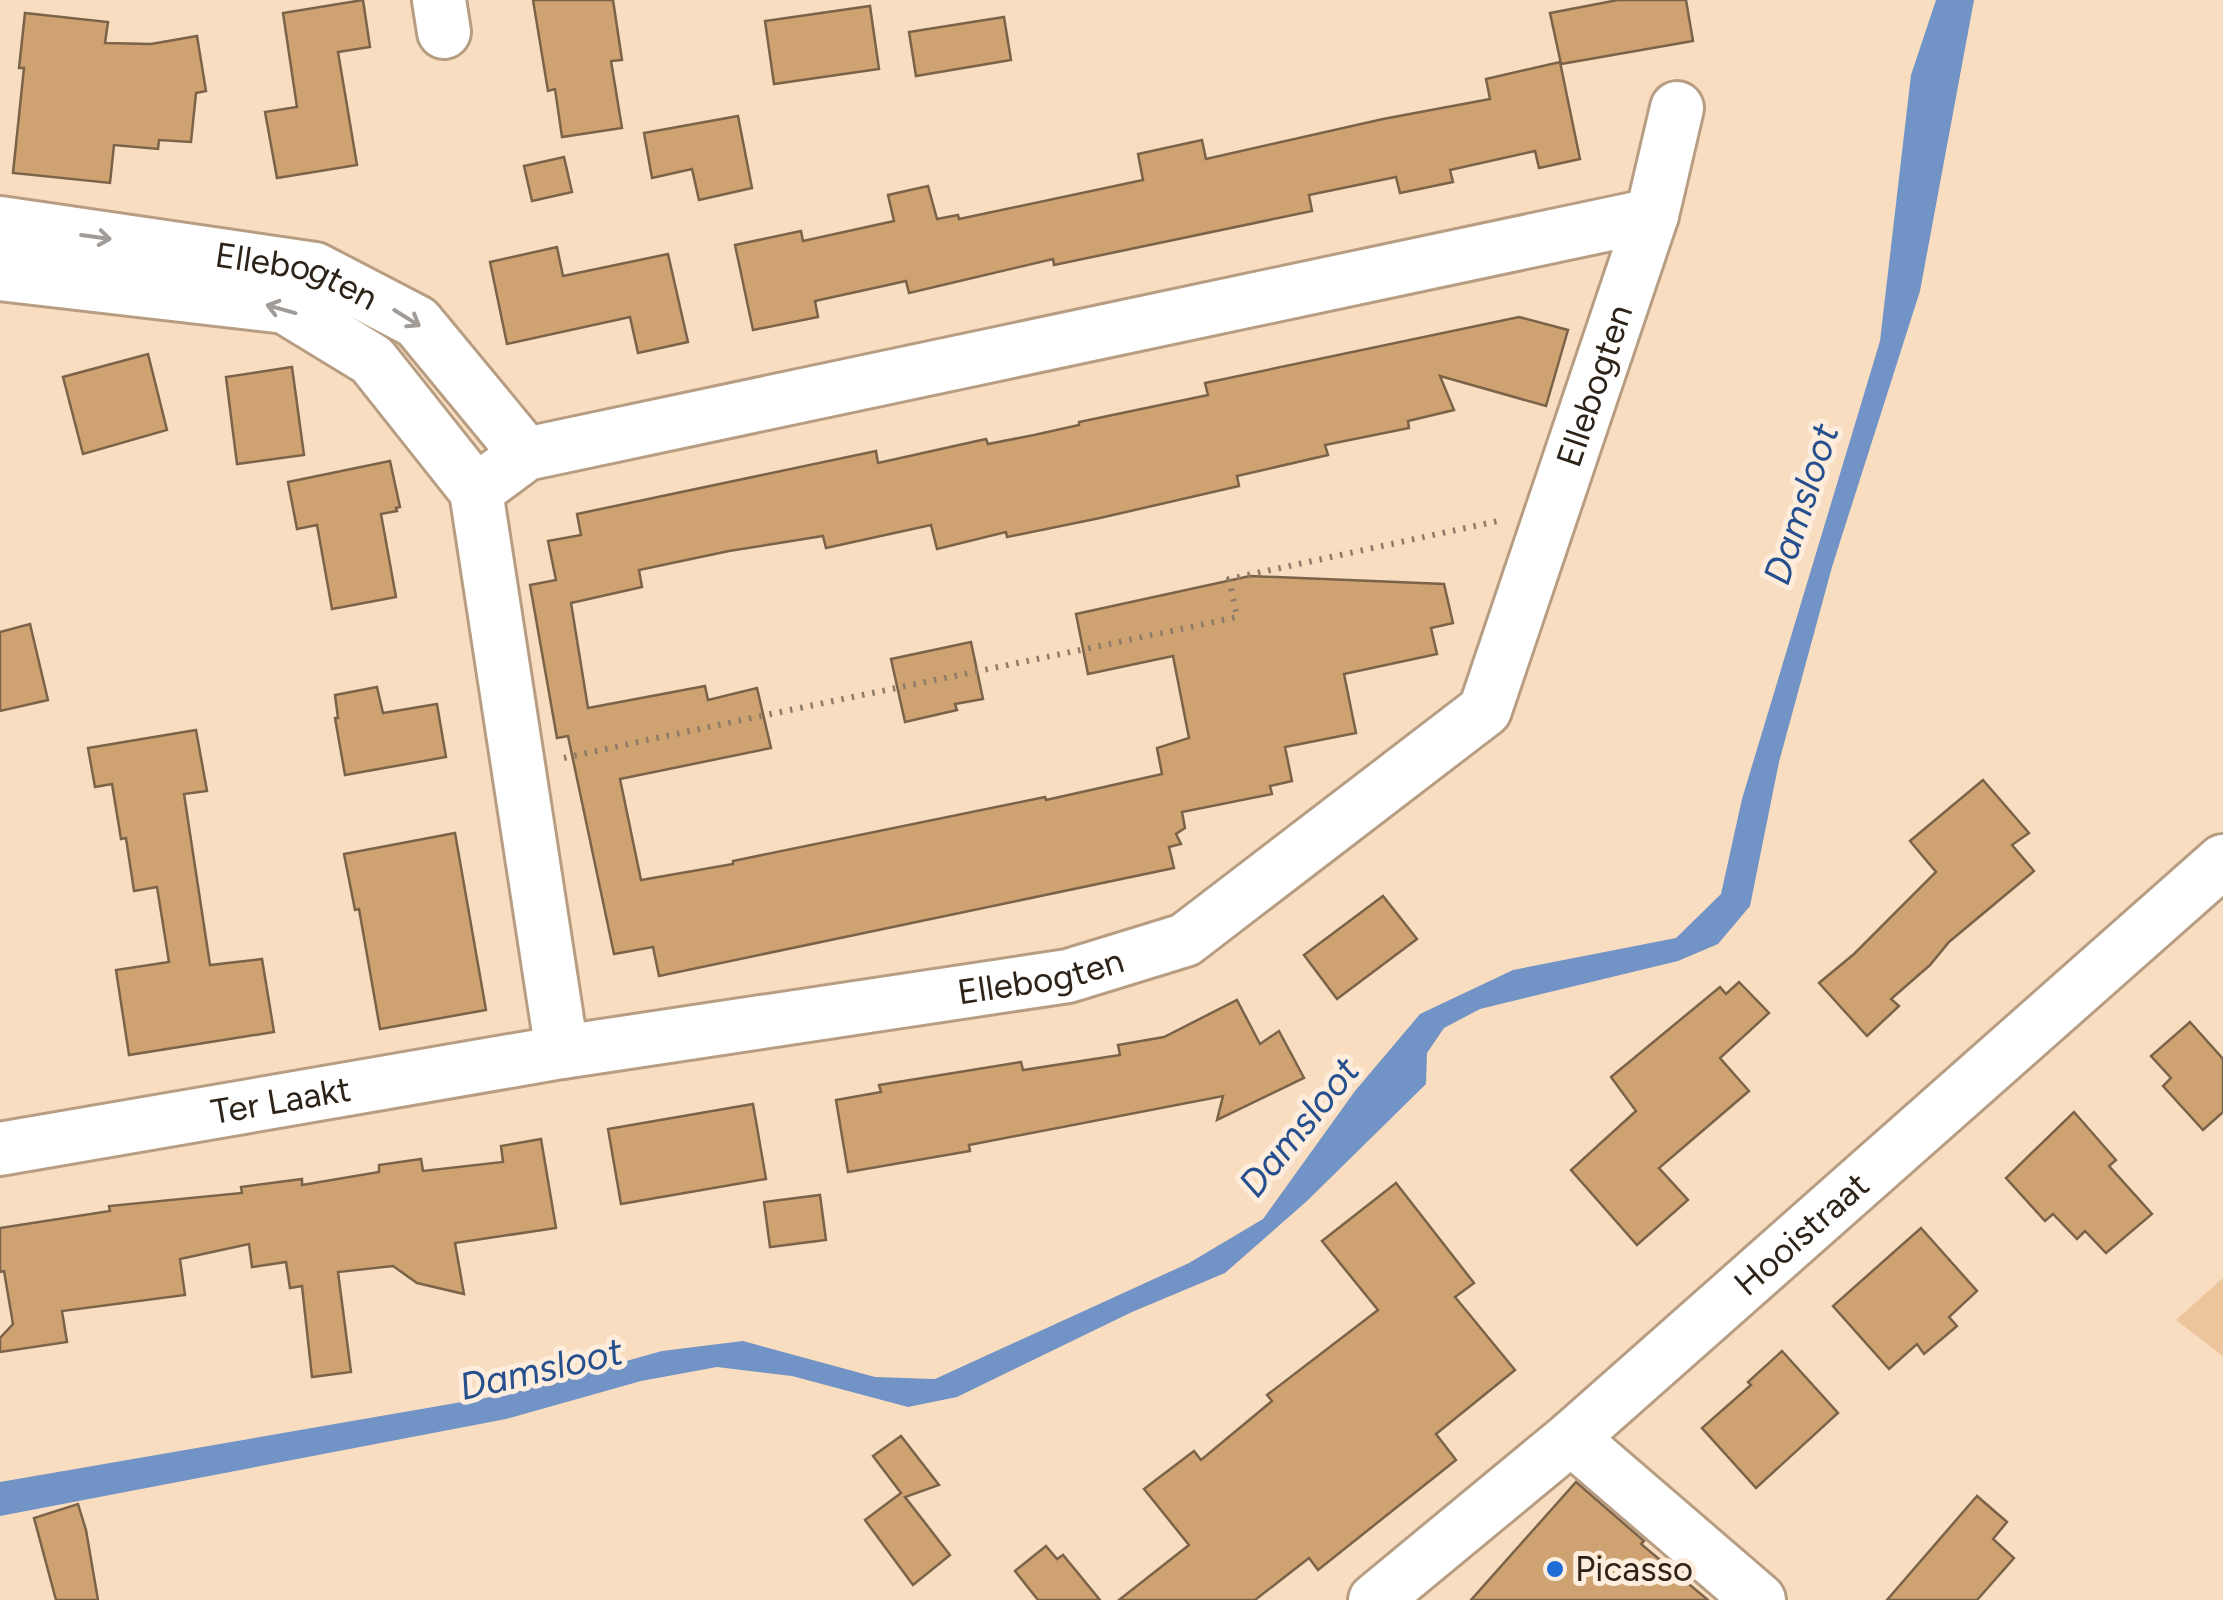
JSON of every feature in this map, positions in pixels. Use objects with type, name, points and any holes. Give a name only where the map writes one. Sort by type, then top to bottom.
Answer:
[{"type":"street","name":"Ellebogten","points":[[0,274],[286,307],[372,360],[476,491],[562,1052],[1068,976],[1185,940],[1485,710],[1652,216],[1677,108]]},
{"type":"street","points":[[476,491],[526,454],[1652,216]]},
{"type":"street","name":"Ellebogten","points":[[0,223],[315,269],[417,322],[526,454]]},
{"type":"street","name":"Hooistraat","points":[[1375,1600],[1571,1438],[2223,861]]},
{"type":"street","name":"Ter Laakt","points":[[0,1148],[562,1052]]},
{"type":"street","points":[[1571,1438],[1759,1600]]},
{"type":"path","points":[[519,768],[826,700],[948,679],[1237,617],[1229,579],[1551,510]]},
{"type":"shaded area","points":[[2223,1278],[2223,1356],[2176,1320]]},
{"type":"water","points":[[1936,0],[1974,0],[1920,291],[1832,567],[1779,762],[1750,906],[1718,944],[1678,961],[1480,1009],[1444,1028],[1427,1053],[1426,1084],[1307,1201],[1225,1273],[1132,1312],[957,1397],[908,1407],[792,1376],[717,1367],[641,1381],[506,1419],[0,1516],[0,1482],[508,1394],[662,1351],[743,1341],[875,1377],[935,1379],[1189,1263],[1263,1219],[1355,1091],[1420,1014],[1513,970],[1676,938],[1721,894],[1742,799],[1880,341],[1911,75]]},
{"type":"building","points":[[363,0],[370,47],[338,52],[357,165],[277,178],[265,112],[297,107],[283,13]]},
{"type":"building","points":[[533,0],[613,0],[622,60],[611,61],[622,128],[562,137],[555,89],[548,91]]},
{"type":"building","points":[[1618,0],[1686,0],[1693,41],[1561,64],[1550,13]]},
{"type":"building","points":[[870,6],[879,69],[774,84],[765,21]]},
{"type":"building","points":[[25,13],[108,22],[105,43],[151,44],[197,36],[206,91],[196,93],[191,142],[159,140],[158,149],[114,145],[110,183],[13,173],[24,68],[19,68]]},
{"type":"building","points":[[1004,17],[1011,60],[916,76],[909,32]]},
{"type":"building","points":[[1560,62],[1580,159],[1539,168],[1535,151],[1450,170],[1453,182],[1400,193],[1396,177],[1309,195],[1312,211],[1054,265],[1053,259],[909,293],[906,281],[815,301],[818,317],[753,330],[735,245],[801,231],[803,241],[894,221],[888,195],[928,186],[937,219],[958,215],[959,219],[1143,180],[1138,154],[1202,140],[1206,159],[1490,99],[1486,79]]},
{"type":"building","points":[[738,116],[752,188],[699,200],[692,169],[652,178],[644,133]]},
{"type":"building","points":[[564,157],[572,192],[532,201],[524,166]]},
{"type":"building","points":[[557,247],[563,276],[668,254],[688,342],[638,353],[630,317],[507,344],[490,262]]},
{"type":"building","points":[[1519,317],[1568,330],[1546,406],[1440,376],[1454,410],[1408,421],[1409,428],[1325,445],[1328,455],[1237,476],[1239,486],[937,549],[931,525],[826,548],[823,536],[729,551],[639,570],[642,587],[571,603],[588,708],[705,686],[708,700],[757,688],[771,748],[620,779],[641,880],[1162,774],[1157,748],[1189,738],[1173,656],[1088,674],[1076,614],[1250,576],[1444,584],[1453,623],[1431,628],[1437,654],[1344,674],[1356,733],[1285,747],[1292,781],[1270,786],[1272,794],[1182,812],[1185,828],[1176,834],[1181,844],[1169,847],[1174,868],[659,976],[653,947],[614,954],[568,736],[557,738],[530,585],[556,580],[548,541],[581,535],[577,514],[876,451],[878,463],[986,439],[988,444],[1034,435],[1208,395],[1205,383]]},
{"type":"building","points":[[148,354],[167,430],[83,454],[63,377]]},
{"type":"building","points":[[292,367],[304,455],[237,464],[226,377]]},
{"type":"building","points":[[390,461],[400,507],[381,514],[396,597],[332,609],[317,525],[297,529],[288,482]]},
{"type":"building","points":[[30,624],[48,700],[0,711],[0,632]]},
{"type":"building","points":[[971,642],[983,699],[955,704],[957,710],[905,722],[891,659]]},
{"type":"building","points":[[377,687],[383,713],[437,704],[446,757],[345,775],[335,695]]},
{"type":"building","points":[[196,730],[207,791],[184,794],[210,965],[262,959],[274,1032],[129,1055],[116,970],[169,962],[157,887],[134,891],[112,784],[95,787],[88,748]]},
{"type":"building","points":[[1983,780],[2029,833],[2012,845],[2034,871],[1949,942],[1930,965],[1891,999],[1899,1006],[1867,1036],[1819,983],[1854,954],[1936,872],[1910,841]]},
{"type":"building","points":[[455,833],[486,1010],[380,1029],[359,909],[355,910],[344,854]]},
{"type":"building","points":[[1383,896],[1417,939],[1337,999],[1304,955]]},
{"type":"building","points":[[1739,982],[1769,1013],[1720,1058],[1749,1091],[1659,1168],[1688,1200],[1637,1245],[1571,1170],[1636,1111],[1611,1077],[1720,987],[1726,994]]},
{"type":"building","points":[[1237,1000],[1260,1044],[1279,1031],[1304,1078],[1217,1120],[1223,1096],[969,1145],[970,1151],[848,1172],[836,1100],[881,1092],[879,1085],[1021,1062],[1023,1070],[1120,1055],[1118,1045],[1164,1037]]},
{"type":"building","points":[[2190,1022],[2223,1059],[2223,1112],[2203,1130],[2163,1086],[2171,1078],[2151,1056]]},
{"type":"building","points":[[753,1104],[766,1179],[621,1204],[608,1129]]},
{"type":"building","points":[[2074,1112],[2116,1160],[2109,1166],[2152,1214],[2106,1253],[2085,1231],[2077,1239],[2053,1214],[2045,1221],[2006,1178]]},
{"type":"building","points":[[541,1139],[556,1228],[455,1243],[464,1294],[417,1283],[393,1266],[338,1272],[351,1372],[312,1377],[302,1286],[290,1288],[286,1262],[252,1267],[249,1244],[180,1259],[185,1295],[62,1311],[67,1342],[0,1352],[0,1338],[13,1324],[4,1271],[0,1272],[0,1228],[110,1211],[109,1206],[242,1193],[241,1187],[302,1179],[302,1185],[379,1172],[379,1165],[421,1159],[423,1171],[503,1162],[501,1146]]},
{"type":"building","points":[[1396,1183],[1474,1283],[1455,1297],[1515,1370],[1436,1434],[1456,1460],[1318,1570],[1309,1558],[1255,1600],[1119,1600],[1189,1545],[1144,1489],[1194,1451],[1201,1460],[1272,1401],[1267,1395],[1378,1310],[1322,1241]]},
{"type":"building","points":[[820,1195],[826,1240],[770,1247],[764,1202]]},
{"type":"building","points":[[1921,1228],[1977,1291],[1949,1317],[1957,1326],[1924,1354],[1917,1344],[1889,1369],[1833,1306]]},
{"type":"building","points":[[1782,1351],[1838,1413],[1756,1488],[1702,1428]]},
{"type":"building","points":[[901,1436],[939,1485],[905,1497],[950,1555],[913,1585],[865,1520],[901,1493],[873,1456]]},
{"type":"building","points":[[1576,1482],[1644,1541],[1641,1544],[1708,1600],[1471,1600]]},
{"type":"building","points":[[1977,1496],[2007,1522],[1993,1539],[2014,1558],[1977,1600],[1887,1600]]},
{"type":"building","points":[[78,1504],[98,1600],[56,1600],[34,1518]]},
{"type":"building","points":[[1046,1546],[1057,1559],[1063,1555],[1100,1600],[1038,1600],[1015,1571]]},
{"type":"place","name":"Picasso","points":[[1555,1569]]},
{"type":"water label","name":"Damsloot","points":[[1801,504]]},
{"type":"water label","name":"Damsloot","points":[[1299,1127]]},
{"type":"water label","name":"Damsloot","points":[[541,1369]]}]
